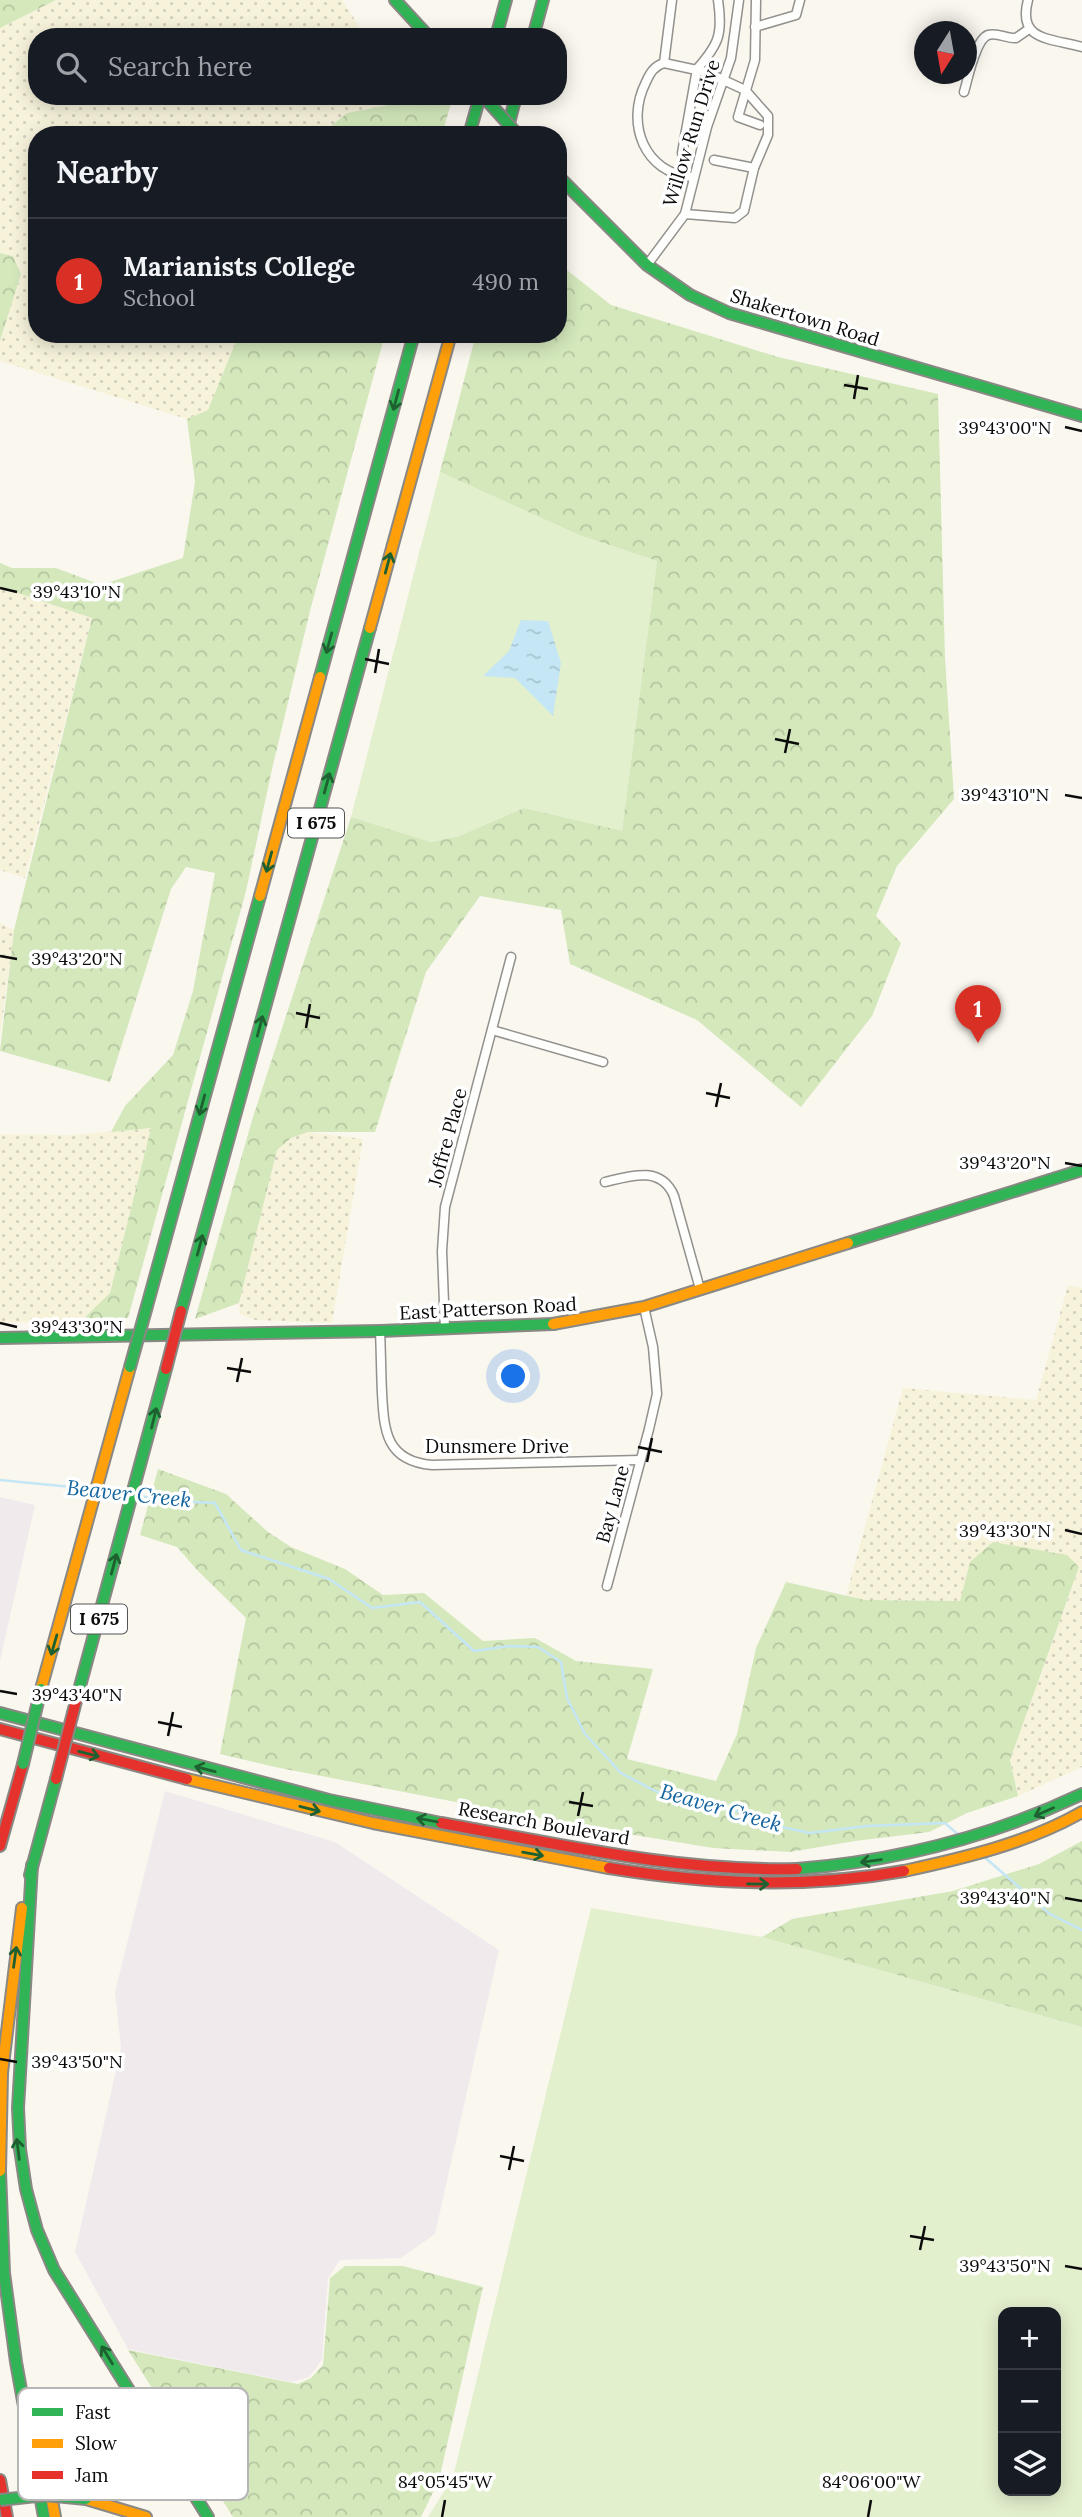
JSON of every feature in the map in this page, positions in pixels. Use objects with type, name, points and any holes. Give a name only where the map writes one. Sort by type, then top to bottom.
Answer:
[{"type":"main road","points":[[395,0],[421,28]]},
{"type":"main road","points":[[498,28],[506,0]]},
{"type":"main road","points":[[535,28],[543,0]]},
{"type":"main road","points":[[472,126],[479,105]]},
{"type":"main road","points":[[490,105],[510,126]]},
{"type":"main road","points":[[508,126],[514,105]]},
{"type":"main road","name":"Shakertown Road","points":[[567,185],[647,265],[690,295],[737,317],[1082,416]]},
{"type":"main road","name":"I 675","points":[[0,1846],[412,343]]},
{"type":"main road","name":"I 675","points":[[21,2388],[4,2273],[0,2172],[4,2049],[21,1916],[32,1866],[181,1311],[449,343]]},
{"type":"main road","name":"East Patterson Road","points":[[0,1338],[380,1331],[559,1324],[644,1307],[1082,1170]]},
{"type":"main road","name":"Research Boulevard","points":[[0,1713],[197,1767],[396,1814],[600,1851],[715,1867],[796,1869],[873,1861],[938,1848],[1004,1828],[1044,1813],[1082,1794]]},
{"type":"main road","name":"Research Boulevard","points":[[0,1729],[176,1777],[390,1828],[683,1879],[753,1884],[815,1883],[887,1874],[951,1861],[1016,1840],[1082,1812]]},
{"type":"main road","points":[[32,1866],[16,2117],[21,2174],[28,2208],[54,2270],[128,2388]]},
{"type":"main road","points":[[16,2362],[23,2388]]},
{"type":"main road","points":[[0,2480],[7,2517]]},
{"type":"main road","points":[[0,2500],[18,2498]]},
{"type":"main road","points":[[89,2500],[146,2517]]},
{"type":"main road","points":[[197,2500],[208,2517]]},
{"type":"street","points":[[664,63],[672,0]]},
{"type":"street","points":[[682,153],[697,69],[716,47],[721,22],[718,0]]},
{"type":"street","name":"Willow Run Drive","points":[[647,265],[685,214],[707,127],[725,79],[735,41],[739,0]]},
{"type":"street","points":[[755,0],[755,60],[738,117],[760,125]]},
{"type":"street","points":[[755,27],[796,15],[800,0]]},
{"type":"street","points":[[1028,0],[1024,15],[1028,28],[1037,34],[1082,47]]},
{"type":"street","points":[[964,92],[983,39],[988,35],[1017,38],[1028,28]]},
{"type":"street","points":[[685,214],[735,218],[744,211],[754,168],[768,135],[768,116],[746,90],[725,79],[697,69],[664,63],[654,68],[643,86],[637,115],[640,141],[649,155],[669,171],[693,177]]},
{"type":"street","points":[[714,160],[754,168]]},
{"type":"street","name":"Joffre Place","points":[[445,1329],[442,1251],[445,1207],[511,957]]},
{"type":"street","points":[[492,1030],[603,1062]]},
{"type":"street","points":[[605,1182],[646,1174],[658,1177],[668,1185],[674,1196],[700,1289]]},
{"type":"street","name":"Bay Lane","points":[[607,1586],[655,1403],[657,1383],[653,1347],[644,1307]]},
{"type":"street","name":"Dunsmere Drive","points":[[380,1331],[386,1432],[396,1450],[413,1462],[432,1465],[640,1461]]},
{"type":"shaded area","points":[[56,0],[342,0],[360,28],[28,28],[28,105],[390,105],[347,113],[331,126],[28,126],[28,343],[235,343],[208,410],[187,419],[0,361],[0,341],[21,274],[13,256],[0,253],[0,28]]},
{"type":"shaded area","points":[[0,587],[92,617],[25,878],[0,870]]},
{"type":"shaded area","points":[[0,923],[14,930],[0,1037]]},
{"type":"shaded area","points":[[151,1128],[110,1294],[78,1323],[0,1322],[0,1134],[72,1135]]},
{"type":"shaded area","points":[[308,1132],[363,1139],[332,1323],[255,1320],[240,1314],[239,1303],[277,1150],[291,1138]]},
{"type":"shaded area","points":[[1068,1285],[1082,1288],[1082,1767],[1018,1796],[1010,1760],[1079,1568],[970,1562],[961,1601],[865,1600],[846,1596],[903,1388],[1036,1400]]},
{"type":"shaded area","points":[[0,1497],[35,1505],[0,1661]]},
{"type":"shaded area","points":[[165,1791],[335,1842],[499,1950],[435,2234],[401,2258],[340,2260],[328,2278],[322,2360],[309,2377],[291,2382],[128,2349],[75,2252],[121,2048],[115,1992]]},
{"type":"green space","points":[[0,0],[56,0],[0,28]]},
{"type":"green space","points":[[389,105],[450,105],[445,126],[331,126],[347,113]]},
{"type":"green space","points":[[0,253],[13,256],[21,274],[0,341]]},
{"type":"green space","points":[[567,270],[611,305],[778,357],[938,394],[945,657],[954,799],[897,866],[876,916],[901,943],[872,1016],[801,1107],[697,1020],[570,964],[561,910],[480,896],[426,972],[375,1132],[308,1132],[291,1138],[277,1150],[239,1303],[195,1319],[253,1117],[351,817],[431,842],[459,836],[524,808],[622,831],[657,561],[579,535],[440,472],[474,343],[567,343]]},
{"type":"green space","points":[[235,343],[383,343],[310,611],[246,891],[128,1318],[84,1318],[110,1293],[151,1128],[111,1132],[125,1106],[173,1055],[193,991],[215,873],[186,867],[171,889],[110,1082],[0,1051],[14,930],[92,618],[0,587],[0,563],[12,568],[56,568],[101,585],[183,558],[195,482],[187,419],[208,410]]},
{"type":"green space","points":[[440,472],[579,535],[657,561],[622,832],[524,808],[459,836],[431,842],[351,817]]},
{"type":"green space","points":[[158,1469],[226,1494],[268,1532],[291,1547],[345,1569],[383,1595],[424,1593],[483,1641],[535,1638],[576,1661],[653,1669],[627,1759],[716,1781],[737,1734],[756,1648],[786,1582],[865,1600],[960,1601],[970,1562],[993,1542],[1067,1555],[1079,1567],[1010,1760],[1018,1796],[967,1813],[929,1832],[790,1852],[713,1848],[580,1826],[220,1754],[246,1618],[177,1547],[140,1535]]},
{"type":"green space","points":[[1082,1841],[1082,2027],[762,1937],[792,1919],[953,1891],[1039,1864]]},
{"type":"green space","points":[[591,1908],[762,1937],[1082,2027],[1082,2517],[428,2517],[453,2477]]},
{"type":"green space","points":[[345,2266],[403,2266],[483,2287],[439,2480],[421,2517],[233,2517],[222,2500],[248,2500],[248,2388],[152,2388],[128,2350],[298,2384],[311,2378],[323,2365],[330,2278]]},
{"type":"water","points":[[521,620],[548,621],[561,663],[553,716],[515,678],[483,676],[509,651]]},
{"type":"waterway","name":"Beaver Creek","points":[[0,1480],[92,1489]]},
{"type":"waterway","name":"Beaver Creek","points":[[102,1490],[130,1494]]},
{"type":"waterway","name":"Beaver Creek","points":[[140,1496],[215,1503],[241,1550],[329,1579],[372,1608],[420,1602],[474,1651],[510,1646],[538,1647],[561,1662],[567,1698],[585,1734],[621,1773],[657,1792],[726,1807],[776,1826],[810,1833],[867,1826],[945,1823],[961,1837]]},
{"type":"waterway","name":"Beaver Creek","points":[[982,1855],[1050,1914],[1082,1930]]},
{"type":"traffic: fast","points":[[395,0],[421,28]]},
{"type":"traffic: fast","points":[[498,28],[506,0]]},
{"type":"traffic: fast","points":[[535,28],[543,0]]},
{"type":"traffic: fast","points":[[472,126],[477,105]]},
{"type":"traffic: fast","points":[[491,105],[510,126]]},
{"type":"traffic: fast","points":[[508,126],[514,105]]},
{"type":"traffic: fast","points":[[567,185],[647,265],[690,295],[729,313],[1082,416]]},
{"type":"traffic: fast","points":[[320,677],[412,343]]},
{"type":"traffic: fast","points":[[181,1311],[370,628]]},
{"type":"traffic: fast","points":[[147,1306],[260,896]]},
{"type":"traffic: fast","points":[[848,1243],[1082,1170]]},
{"type":"traffic: fast","points":[[130,1367],[147,1306]]},
{"type":"traffic: fast","points":[[0,1338],[380,1331],[553,1324]]},
{"type":"traffic: fast","points":[[76,1701],[166,1369]]},
{"type":"traffic: fast","points":[[23,1764],[41,1689]]},
{"type":"traffic: fast","points":[[0,1713],[329,1800],[441,1823]]},
{"type":"traffic: fast","points":[[30,1875],[56,1779]]},
{"type":"traffic: fast","points":[[797,1869],[871,1860],[943,1845],[1013,1823],[1082,1794]]},
{"type":"traffic: fast","points":[[32,1865],[18,2108],[26,2189],[37,2230],[54,2270],[128,2388]]},
{"type":"traffic: fast","points":[[0,2172],[4,2273],[21,2388]]},
{"type":"traffic: fast","points":[[0,2500],[18,2498]]},
{"type":"traffic: fast","points":[[41,2500],[44,2517]]},
{"type":"traffic: fast","points":[[197,2500],[208,2517]]},
{"type":"traffic: slow","points":[[370,628],[449,343]]},
{"type":"traffic: slow","points":[[260,896],[320,677]]},
{"type":"traffic: slow","points":[[553,1324],[644,1307],[848,1243]]},
{"type":"traffic: slow","points":[[41,1689],[130,1367]]},
{"type":"traffic: slow","points":[[187,1779],[373,1823],[609,1868]]},
{"type":"traffic: slow","points":[[904,1871],[1018,1841],[1082,1812]]},
{"type":"traffic: slow","points":[[0,2171],[2,2073],[22,1908]]},
{"type":"traffic: slow","points":[[52,2500],[55,2517]]},
{"type":"traffic: slow","points":[[89,2500],[146,2517]]},
{"type":"traffic: jam","points":[[166,1369],[181,1311]]},
{"type":"traffic: jam","points":[[56,1779],[76,1701]]},
{"type":"traffic: jam","points":[[0,1729],[187,1779]]},
{"type":"traffic: jam","points":[[0,1846],[23,1764]]},
{"type":"traffic: jam","points":[[441,1823],[574,1848],[663,1861],[752,1869],[797,1869]]},
{"type":"traffic: jam","points":[[609,1868],[683,1878],[756,1882],[830,1880],[904,1871]]},
{"type":"traffic: jam","points":[[0,2480],[7,2517]]},
{"type":"place","name":"Marianists College","points":[[978,1043]]}]
